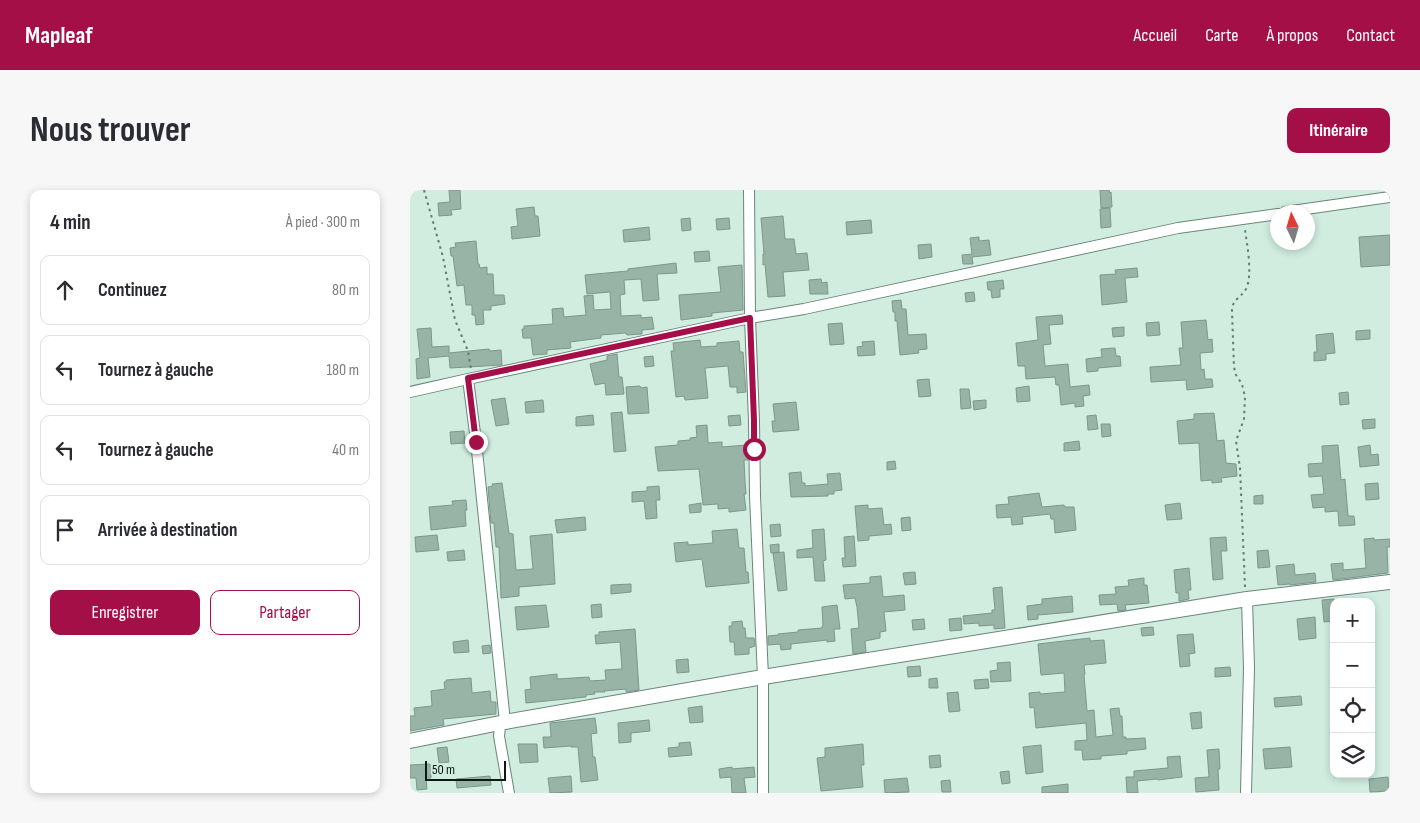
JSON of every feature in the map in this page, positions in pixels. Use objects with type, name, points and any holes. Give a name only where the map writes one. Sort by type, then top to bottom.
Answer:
[{"type":"street","points":[[749,190],[750,318],[756,538],[763,677],[763,793]]},
{"type":"street","points":[[1315,208],[1390,197]]},
{"type":"street","points":[[410,392],[468,378],[750,318],[804,309],[1178,228],[1270,215]]},
{"type":"street","points":[[468,378],[504,722],[498,736],[509,793]]},
{"type":"street","points":[[410,741],[504,722],[763,677],[1247,599],[1390,582]]},
{"type":"street","points":[[1246,793],[1249,668],[1247,599]]},
{"type":"path","points":[[424,190],[441,250],[455,320],[468,351],[471,369],[468,378]]},
{"type":"path","points":[[1244,219],[1249,259],[1248,282],[1246,289],[1232,304],[1232,311],[1234,367],[1236,375],[1242,384],[1245,398],[1244,419],[1236,440],[1240,468],[1247,599]]},
{"type":"building","points":[[449,190],[460,190],[461,209],[451,210],[452,215],[439,216],[438,203],[450,202]]},
{"type":"building","points":[[1100,190],[1109,190],[1111,192],[1112,207],[1101,208]]},
{"type":"building","points":[[534,207],[535,216],[538,216],[540,236],[512,239],[511,227],[518,226],[516,209]]},
{"type":"building","points":[[1110,208],[1111,227],[1101,228],[1100,209]]},
{"type":"building","points":[[783,216],[785,239],[794,239],[796,254],[807,253],[809,270],[783,272],[785,296],[768,297],[765,264],[763,265],[761,218]]},
{"type":"building","points":[[690,218],[691,230],[682,231],[681,219]]},
{"type":"building","points":[[729,218],[730,229],[717,230],[716,219]]},
{"type":"building","points":[[871,220],[872,233],[847,235],[846,222]]},
{"type":"building","points":[[649,227],[650,240],[624,242],[623,230]]},
{"type":"building","points":[[1390,235],[1390,265],[1361,267],[1359,237]]},
{"type":"building","points":[[979,237],[979,241],[989,240],[991,255],[972,257],[973,264],[963,264],[962,255],[972,254],[970,238]]},
{"type":"building","points":[[476,241],[478,264],[480,268],[487,267],[487,274],[493,274],[494,295],[504,295],[505,304],[491,306],[491,310],[483,310],[484,324],[476,325],[475,315],[472,315],[472,305],[466,305],[464,285],[457,286],[453,256],[451,256],[450,248],[456,247],[455,243]]},
{"type":"building","points":[[931,244],[932,257],[919,259],[918,245]]},
{"type":"building","points":[[709,251],[710,261],[695,262],[694,252]]},
{"type":"building","points":[[676,263],[677,273],[657,274],[659,300],[643,301],[641,279],[624,280],[625,294],[620,295],[621,316],[641,315],[641,318],[652,317],[654,329],[642,330],[642,334],[601,335],[601,338],[570,342],[571,348],[547,350],[547,354],[533,355],[531,338],[523,338],[522,329],[524,329],[524,326],[553,324],[552,309],[563,308],[564,317],[586,315],[584,296],[593,295],[594,310],[611,309],[610,292],[587,294],[585,275],[628,271],[628,269]]},
{"type":"building","points":[[742,265],[743,310],[712,313],[712,316],[681,320],[679,295],[721,292],[718,267]]},
{"type":"building","points":[[1137,268],[1138,277],[1125,278],[1127,302],[1102,305],[1100,275],[1116,274],[1115,270]]},
{"type":"building","points":[[821,279],[822,283],[827,282],[828,294],[810,294],[809,280]]},
{"type":"building","points":[[1003,280],[1004,289],[1000,289],[1000,297],[992,298],[987,282]]},
{"type":"building","points":[[974,292],[975,301],[966,302],[965,293]]},
{"type":"building","points":[[901,300],[902,309],[906,309],[908,335],[926,334],[927,349],[918,350],[919,353],[900,355],[897,321],[895,321],[892,301]]},
{"type":"building","points":[[1062,315],[1063,324],[1049,325],[1051,344],[1043,345],[1045,366],[1068,364],[1070,387],[1089,385],[1090,395],[1083,396],[1084,406],[1075,407],[1075,403],[1061,405],[1059,385],[1056,385],[1055,377],[1026,379],[1025,366],[1018,366],[1016,343],[1038,340],[1036,317]]},
{"type":"building","points":[[1206,320],[1208,340],[1212,339],[1213,352],[1200,353],[1201,370],[1204,369],[1205,379],[1212,379],[1213,387],[1187,390],[1186,380],[1151,382],[1150,367],[1181,365],[1179,348],[1183,348],[1181,322]]},
{"type":"building","points":[[1159,322],[1160,335],[1147,336],[1146,323]]},
{"type":"building","points":[[842,323],[844,344],[830,345],[828,324]]},
{"type":"building","points":[[1124,327],[1124,336],[1113,337],[1112,328]]},
{"type":"building","points":[[431,328],[432,347],[449,346],[449,353],[489,349],[490,351],[501,350],[502,365],[450,368],[449,356],[428,358],[430,377],[417,379],[416,359],[420,358],[417,329]]},
{"type":"building","points":[[1370,330],[1370,339],[1356,340],[1356,331]]},
{"type":"building","points":[[1333,333],[1335,353],[1326,354],[1326,360],[1314,361],[1314,352],[1317,352],[1316,335]]},
{"type":"building","points":[[700,340],[701,347],[717,346],[717,343],[739,341],[740,352],[743,352],[746,392],[737,393],[737,387],[730,387],[728,366],[705,368],[708,398],[685,400],[684,396],[676,397],[671,351],[674,351],[673,343]]},
{"type":"building","points":[[874,341],[875,355],[858,356],[857,347],[863,346],[862,342]]},
{"type":"building","points":[[1115,348],[1116,356],[1120,356],[1121,366],[1098,368],[1098,371],[1087,372],[1086,359],[1102,357],[1101,349]]},
{"type":"building","points":[[617,354],[619,377],[622,377],[624,394],[606,395],[605,383],[595,385],[590,364],[607,360],[607,356]]},
{"type":"building","points":[[653,356],[654,366],[645,367],[644,357]]},
{"type":"building","points":[[929,379],[931,396],[919,397],[917,380]]},
{"type":"building","points":[[640,386],[641,388],[647,387],[649,413],[628,414],[626,387]]},
{"type":"building","points":[[1029,386],[1030,401],[1017,402],[1016,388]]},
{"type":"building","points":[[960,389],[969,389],[971,408],[961,409]]},
{"type":"building","points":[[1348,392],[1349,404],[1340,405],[1339,393]]},
{"type":"building","points":[[505,398],[509,424],[496,426],[491,400]]},
{"type":"building","points":[[543,400],[544,412],[526,413],[525,402]]},
{"type":"building","points":[[986,400],[986,408],[974,410],[973,401]]},
{"type":"building","points":[[796,402],[799,430],[773,432],[772,421],[775,421],[773,404]]},
{"type":"building","points":[[622,412],[626,451],[614,452],[611,413]]},
{"type":"building","points":[[1214,413],[1217,441],[1224,440],[1226,463],[1236,464],[1237,476],[1221,478],[1222,482],[1212,483],[1212,480],[1201,481],[1199,443],[1179,444],[1177,421],[1194,419],[1194,414]]},
{"type":"building","points":[[593,415],[594,425],[576,426],[576,417]]},
{"type":"building","points":[[740,415],[741,425],[729,426],[728,416]]},
{"type":"building","points":[[1096,415],[1098,429],[1088,430],[1087,416]]},
{"type":"building","points":[[1375,419],[1375,428],[1363,429],[1362,420]]},
{"type":"building","points":[[1101,424],[1110,424],[1111,436],[1102,437]]},
{"type":"building","points":[[707,425],[708,443],[722,442],[722,447],[747,445],[748,460],[744,460],[746,510],[729,512],[729,508],[718,509],[718,504],[703,505],[699,469],[658,471],[655,447],[678,445],[678,441],[690,440],[690,438],[697,437],[696,426]]},
{"type":"building","points":[[464,431],[465,443],[451,444],[450,432]]},
{"type":"building","points":[[1079,441],[1080,450],[1064,451],[1064,443]]},
{"type":"building","points":[[1338,445],[1341,480],[1345,479],[1348,516],[1354,516],[1355,525],[1339,526],[1338,511],[1325,512],[1325,507],[1313,508],[1311,495],[1324,494],[1322,476],[1309,477],[1308,464],[1323,463],[1322,446]]},
{"type":"building","points":[[1370,445],[1371,455],[1378,454],[1379,465],[1360,467],[1358,447]]},
{"type":"building","points":[[895,461],[896,469],[887,470],[887,462]]},
{"type":"building","points":[[801,472],[802,483],[805,483],[805,486],[828,484],[827,474],[840,473],[842,490],[834,491],[834,494],[828,494],[828,496],[791,497],[789,473]]},
{"type":"building","points":[[502,483],[509,533],[513,534],[516,570],[533,569],[530,536],[552,534],[555,584],[519,587],[519,596],[501,598],[499,547],[496,547],[494,523],[491,523],[488,487],[493,486],[492,484]]},
{"type":"building","points":[[1378,483],[1379,499],[1366,500],[1365,484]]},
{"type":"building","points":[[659,486],[660,500],[656,500],[657,518],[646,519],[644,501],[632,502],[632,492],[647,491],[647,487]]},
{"type":"building","points":[[1039,493],[1042,507],[1064,505],[1065,507],[1074,507],[1076,530],[1055,533],[1054,519],[1051,519],[1050,514],[1022,517],[1023,524],[1012,525],[1011,517],[997,518],[996,505],[1009,504],[1008,497]]},
{"type":"building","points":[[1263,495],[1263,504],[1254,504],[1254,496]]},
{"type":"building","points":[[466,500],[466,526],[431,530],[429,507],[453,505],[452,501]]},
{"type":"building","points":[[701,503],[701,512],[690,513],[689,505]]},
{"type":"building","points":[[1180,503],[1182,519],[1167,520],[1165,505]]},
{"type":"building","points":[[868,505],[868,509],[882,508],[884,525],[891,524],[892,534],[869,536],[869,540],[858,541],[855,506]]},
{"type":"building","points":[[585,517],[586,530],[557,533],[555,520]]},
{"type":"building","points":[[910,517],[911,530],[902,531],[901,518]]},
{"type":"building","points":[[780,524],[781,536],[771,537],[770,525]]},
{"type":"building","points":[[737,529],[739,548],[744,548],[749,583],[706,587],[702,559],[676,562],[674,543],[688,542],[688,545],[713,543],[712,531]]},
{"type":"building","points":[[824,529],[826,560],[823,561],[825,581],[815,581],[813,557],[797,558],[797,550],[813,548],[812,530]]},
{"type":"building","points":[[437,535],[439,550],[416,552],[415,537]]},
{"type":"building","points":[[854,536],[856,566],[843,567],[842,558],[845,558],[844,537]]},
{"type":"building","points":[[1226,537],[1227,551],[1221,551],[1223,579],[1213,580],[1210,538]]},
{"type":"building","points":[[1374,538],[1374,540],[1390,539],[1390,547],[1387,547],[1388,573],[1333,580],[1331,564],[1343,563],[1343,570],[1366,568],[1364,539]]},
{"type":"building","points":[[779,544],[779,552],[771,553],[770,545]]},
{"type":"building","points":[[464,550],[465,560],[448,561],[447,552]]},
{"type":"building","points":[[1268,550],[1270,567],[1258,568],[1257,551]]},
{"type":"building","points":[[784,552],[787,590],[778,591],[773,553]]},
{"type":"building","points":[[1294,564],[1295,575],[1315,573],[1316,582],[1278,585],[1276,566]]},
{"type":"building","points":[[1189,568],[1191,590],[1188,590],[1189,599],[1179,601],[1179,593],[1176,593],[1174,570]]},
{"type":"building","points":[[915,572],[916,584],[905,585],[903,573]]},
{"type":"building","points":[[881,576],[883,597],[904,595],[905,610],[884,612],[886,631],[880,632],[880,638],[865,641],[866,652],[853,654],[851,629],[859,628],[857,607],[855,598],[845,599],[843,585],[870,583],[870,577]]},
{"type":"building","points":[[1144,578],[1144,585],[1147,585],[1149,603],[1125,605],[1126,610],[1118,611],[1117,604],[1100,605],[1099,595],[1116,594],[1115,587],[1129,586],[1128,580]]},
{"type":"building","points":[[631,584],[631,592],[611,594],[611,585]]},
{"type":"building","points":[[1002,587],[1005,628],[994,629],[994,625],[979,626],[979,623],[964,624],[963,616],[992,613],[992,610],[995,610],[993,588]]},
{"type":"building","points":[[1072,596],[1073,612],[1038,615],[1038,619],[1028,620],[1027,606],[1042,604],[1042,599]]},
{"type":"building","points":[[1330,599],[1330,621],[1324,622],[1322,600]]},
{"type":"building","points":[[601,604],[602,617],[592,618],[591,605]]},
{"type":"building","points":[[546,605],[549,627],[517,630],[515,607]]},
{"type":"building","points":[[837,605],[840,629],[834,629],[835,641],[827,642],[827,640],[791,644],[791,649],[781,650],[780,644],[768,645],[768,636],[798,632],[798,630],[822,628],[822,607]]},
{"type":"building","points":[[1315,617],[1316,638],[1299,640],[1297,619]]},
{"type":"building","points":[[961,618],[962,630],[950,631],[949,619]]},
{"type":"building","points":[[924,619],[925,629],[913,630],[912,620]]},
{"type":"building","points":[[742,621],[746,638],[754,638],[755,646],[749,648],[749,654],[735,655],[734,642],[730,642],[729,626],[732,626],[732,622]]},
{"type":"building","points":[[1153,627],[1154,635],[1142,636],[1141,628]]},
{"type":"building","points":[[635,629],[639,690],[626,692],[626,689],[594,692],[595,694],[586,695],[586,697],[526,703],[525,690],[531,689],[530,677],[557,674],[557,679],[589,677],[590,681],[606,680],[605,670],[622,669],[620,642],[596,644],[595,635],[599,635],[599,632]]},
{"type":"building","points":[[1193,634],[1195,653],[1189,654],[1190,666],[1180,667],[1177,635]]},
{"type":"building","points":[[1090,638],[1090,641],[1104,640],[1106,663],[1084,665],[1087,711],[1094,710],[1096,737],[1113,735],[1110,709],[1119,708],[1120,716],[1122,716],[1123,737],[1126,737],[1126,739],[1145,738],[1146,749],[1127,751],[1127,754],[1101,756],[1101,759],[1083,760],[1082,750],[1075,750],[1075,741],[1087,740],[1086,723],[1036,728],[1034,707],[1030,708],[1029,693],[1065,692],[1064,673],[1041,675],[1038,644]]},
{"type":"building","points":[[468,640],[469,652],[454,653],[453,642]]},
{"type":"building","points":[[490,645],[491,653],[483,654],[482,646]]},
{"type":"building","points":[[688,659],[689,672],[677,673],[676,660]]},
{"type":"building","points":[[1010,662],[1011,681],[991,682],[990,671],[998,670],[997,663]]},
{"type":"building","points":[[920,666],[921,676],[908,677],[907,667]]},
{"type":"building","points":[[1230,667],[1231,676],[1215,677],[1215,668]]},
{"type":"building","points":[[471,678],[472,693],[490,691],[491,702],[496,702],[496,714],[443,719],[444,725],[410,731],[410,716],[415,716],[414,708],[432,706],[431,691],[445,689],[444,682],[446,680]]},
{"type":"building","points":[[937,678],[938,688],[929,688],[929,679]]},
{"type":"building","points":[[988,679],[989,688],[975,689],[974,680]]},
{"type":"building","points":[[958,692],[960,711],[949,712],[947,693]]},
{"type":"building","points":[[1301,696],[1302,705],[1275,707],[1274,698]]},
{"type":"building","points":[[702,706],[703,722],[690,723],[688,708]]},
{"type":"building","points":[[1201,712],[1202,728],[1192,729],[1190,713]]},
{"type":"building","points":[[595,718],[597,733],[591,734],[598,780],[581,782],[578,747],[544,748],[543,737],[551,737],[550,723]]},
{"type":"building","points":[[649,720],[650,731],[631,733],[631,742],[619,743],[618,723]]},
{"type":"building","points":[[690,742],[692,755],[669,757],[668,748],[679,747],[679,743]]},
{"type":"building","points":[[518,744],[537,744],[538,762],[520,763]]},
{"type":"building","points":[[863,744],[864,765],[861,765],[863,787],[821,791],[817,758],[825,757],[825,748]]},
{"type":"building","points":[[1041,745],[1043,772],[1026,774],[1023,747]]},
{"type":"building","points":[[447,747],[449,762],[439,763],[437,748]]},
{"type":"building","points":[[1290,747],[1292,767],[1265,769],[1263,749]]},
{"type":"building","points":[[1219,749],[1219,790],[1196,792],[1195,778],[1209,777],[1207,750]]},
{"type":"building","points":[[940,755],[941,767],[930,768],[929,756]]},
{"type":"building","points":[[1180,756],[1182,777],[1137,781],[1138,793],[1127,793],[1126,777],[1134,777],[1134,771],[1168,768],[1167,757]]},
{"type":"building","points":[[430,764],[431,778],[426,778],[427,789],[417,790],[416,778],[410,778],[410,765]]},
{"type":"building","points":[[732,767],[732,769],[754,767],[755,777],[744,778],[746,793],[732,793],[731,777],[720,778],[719,769]]},
{"type":"building","points":[[1009,771],[1010,783],[1002,784],[1000,772]]},
{"type":"building","points":[[490,776],[491,785],[457,788],[456,779]]},
{"type":"building","points":[[571,776],[572,792],[550,793],[548,778]]},
{"type":"building","points":[[1388,777],[1389,791],[1370,792],[1369,779]]},
{"type":"building","points":[[907,778],[909,792],[885,793],[884,780]]},
{"type":"building","points":[[950,780],[951,792],[942,792],[941,781]]},
{"type":"building","points":[[1068,784],[1068,793],[1042,793],[1042,787]]},
{"type":"route","points":[[476,442],[468,378],[750,318],[754,449]]}]
